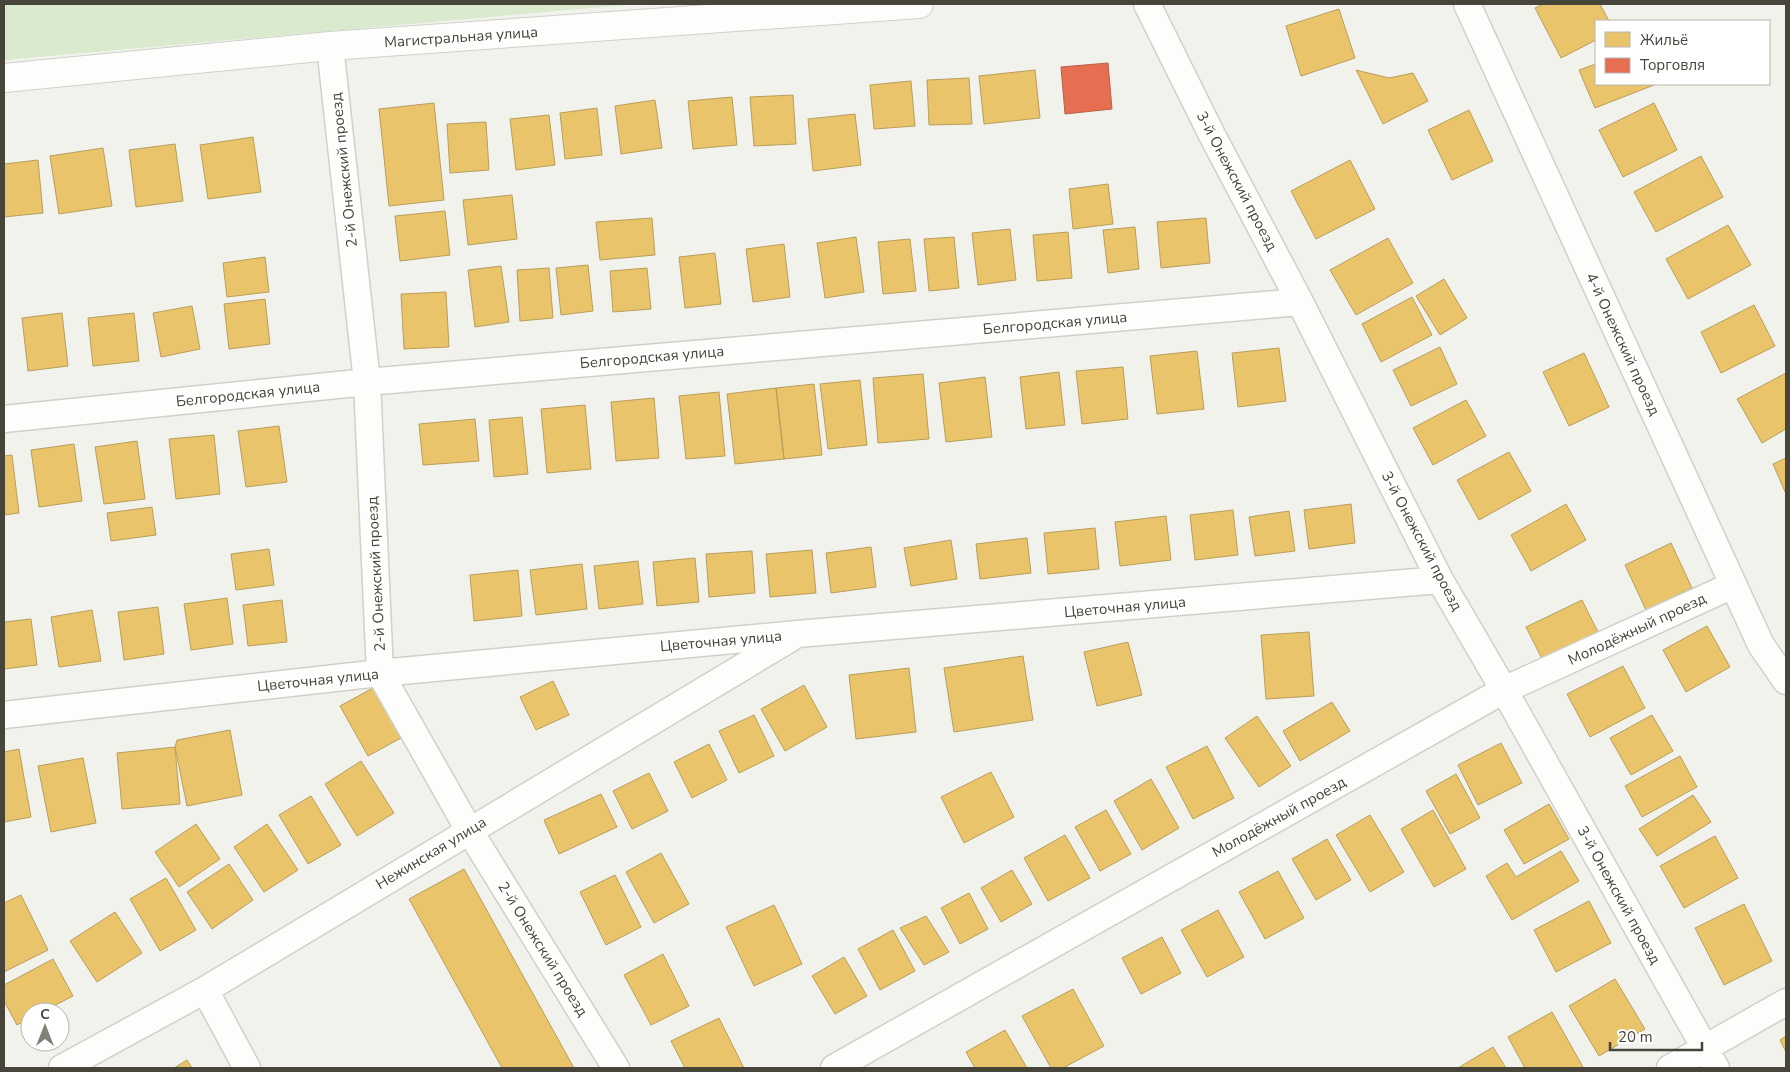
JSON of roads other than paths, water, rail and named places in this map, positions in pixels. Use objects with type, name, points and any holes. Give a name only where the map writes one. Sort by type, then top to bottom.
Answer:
[{"type":"street","name":"Магистральная улица","points":[[4,78],[330,46],[919,4]]},
{"type":"street","name":"3-й Онежский проезд","points":[[1147,4],[1440,580],[1504,690],[1711,1059]]},
{"type":"street","name":"4-й Онежский проезд","points":[[1467,4],[1761,645],[1786,681]]},
{"type":"street","name":"2-й Онежский проезд","points":[[330,46],[367,382],[380,673],[469,830],[616,1068]]},
{"type":"street","name":"Белгородская улица","points":[[4,419],[367,382],[1300,302]]},
{"type":"street","name":"Цветочная улица","points":[[4,715],[380,673],[797,634],[1440,580]]},
{"type":"street","name":"Молодёжный проезд","points":[[834,1068],[1504,690],[1734,584]]},
{"type":"street","name":"Нежинская улица","points":[[62,1068],[205,990],[797,634]]},
{"type":"street","points":[[205,990],[247,1068]]},
{"type":"street","points":[[1670,1068],[1711,1059],[1786,1002]]}]
